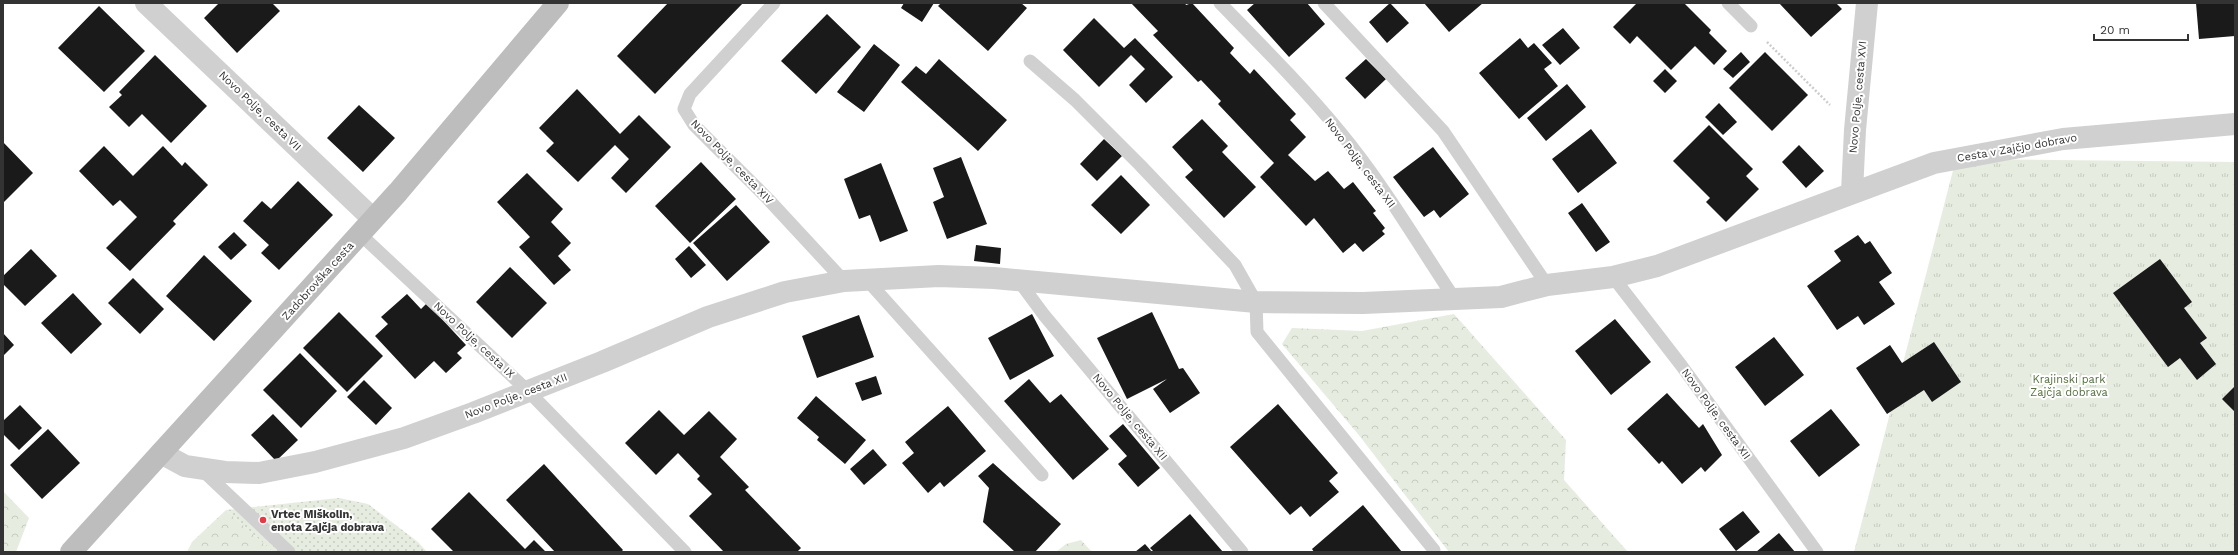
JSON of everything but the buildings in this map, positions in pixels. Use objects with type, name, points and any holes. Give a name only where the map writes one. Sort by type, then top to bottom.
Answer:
[{"type":"main road","name":"Zadobrovška cesta","points":[[71,552],[367,226],[468,112],[558,3]]},
{"type":"street","name":"Novo Polje, cesta VII","points":[[146,3],[367,226]]},
{"type":"street","name":"Novo Polje, cesta XVI","points":[[1852,192],[1854,130],[1867,3]]},
{"type":"street","name":"Cesta v Zajčjo dobravo","points":[[1852,192],[1934,163],[2063,139],[2235,124]]},
{"type":"street","name":"Novo Polje, cesta XII","points":[[161,453],[185,466],[225,472],[259,473],[315,462],[404,438],[528,391],[708,317],[785,292],[844,281],[939,276],[994,278],[1256,302],[1362,303],[1501,297],[1547,285],[1614,277],[1688,256],[1852,192]]},
{"type":"lane","name":"Novo Polje, cesta XIV","points":[[774,3],[690,94],[684,109],[694,125],[768,199],[844,281]]},
{"type":"lane","name":"Novo Polje, cesta XII","points":[[1220,3],[1288,74],[1340,132],[1381,186],[1454,298]]},
{"type":"lane","points":[[1324,3],[1443,131],[1547,285]]},
{"type":"lane","points":[[1728,3],[1751,26]]},
{"type":"lane","points":[[1030,61],[1075,100],[1210,237],[1235,265],[1256,302],[1257,332],[1434,550]]},
{"type":"lane","name":"Novo Polje, cesta IX","points":[[367,226],[686,552]]},
{"type":"lane","name":"Novo Polje, cesta XII","points":[[1614,277],[1681,365],[1817,552]]},
{"type":"lane","points":[[867,280],[1042,475]]},
{"type":"lane","name":"Novo Polje, cesta XII","points":[[1019,281],[1044,315],[1242,552]]},
{"type":"lane","points":[[200,468],[289,552]]},
{"type":"path","points":[[1751,26],[1854,130]]},
{"type":"green space","name":"Krajinski park Zajčja dobrava","points":[[1956,159],[2235,162],[2235,552],[1854,552]]},
{"type":"green space","points":[[1454,314],[1566,440],[1564,480],[1628,552],[1449,552],[1358,434],[1282,344],[1292,328],[1362,331]]},
{"type":"green space","points":[[3,491],[29,518],[16,552],[3,552]]},
{"type":"green space","points":[[339,498],[368,504],[418,542],[427,552],[273,552],[226,510]]},
{"type":"green space","points":[[226,510],[273,552],[187,552],[192,542]]},
{"type":"green space","points":[[1081,540],[1092,552],[1056,552],[1066,544]]},
{"type":"place","name":"Vrtec Miškolin, enota Zajčja dobrava","points":[[263,520]]}]
